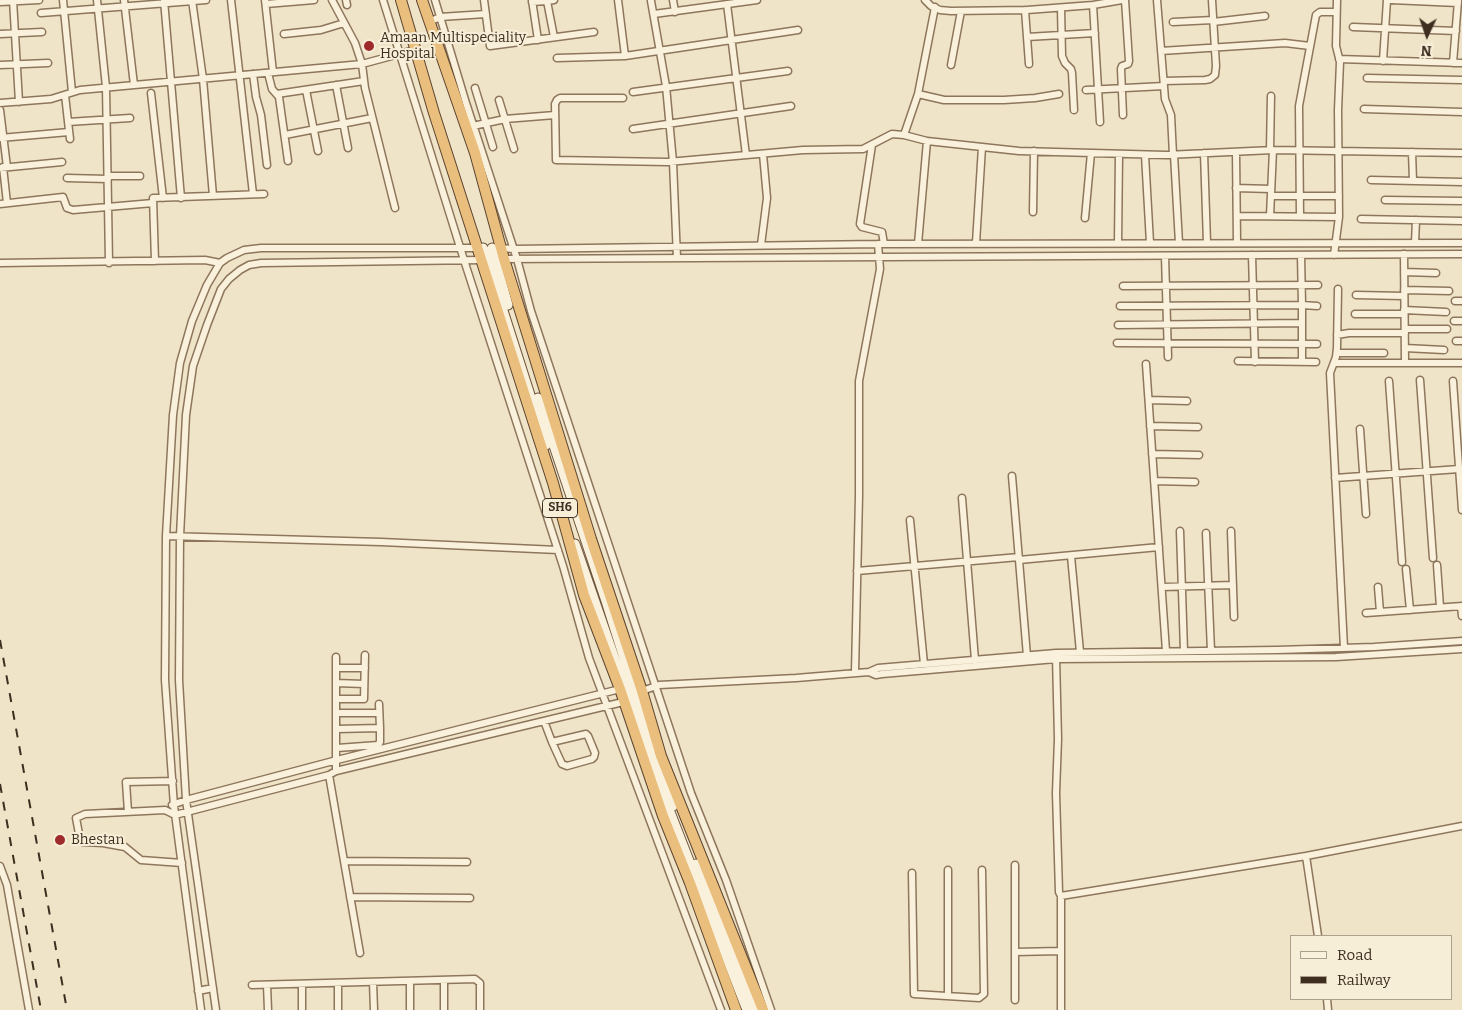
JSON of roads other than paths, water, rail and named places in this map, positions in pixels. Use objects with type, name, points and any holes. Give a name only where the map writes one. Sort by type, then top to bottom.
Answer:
[{"type":"highway","name":"SH6","points":[[401,0],[414,50],[492,259],[584,595],[620,689],[663,816],[690,883],[736,1010]]},
{"type":"highway","points":[[422,0],[475,153],[488,248],[591,539],[642,691],[661,756],[763,1010]]},
{"type":"main road","points":[[492,259],[577,550],[599,617],[648,758],[747,1010]]},
{"type":"main road","points":[[492,259],[606,601],[655,756],[754,1010]]},
{"type":"street","points":[[0,2],[39,0]]},
{"type":"street","points":[[63,0],[72,92]]},
{"type":"street","points":[[97,0],[106,87],[109,263]]},
{"type":"street","points":[[41,14],[98,9],[124,3],[206,0]]},
{"type":"street","points":[[231,0],[253,194]]},
{"type":"street","points":[[288,160],[279,96],[272,89],[265,2],[314,0]]},
{"type":"street","points":[[332,0],[355,43],[362,64],[372,118],[395,208]]},
{"type":"street","points":[[383,0],[460,248],[558,550],[578,624],[606,706],[721,1010]]},
{"type":"street","points":[[435,0],[473,126],[514,249],[531,311],[655,686],[696,806],[726,880],[771,1010]]},
{"type":"street","points":[[484,0],[490,46],[594,32]]},
{"type":"street","points":[[547,0],[554,38]]},
{"type":"street","points":[[538,40],[532,1],[554,0]]},
{"type":"street","points":[[618,0],[625,56]]},
{"type":"street","points":[[674,0],[675,12]]},
{"type":"street","points":[[654,14],[757,0]]},
{"type":"street","points":[[925,0],[940,10],[961,11],[1061,8],[1124,0],[1129,61],[1128,64],[1121,67],[1123,115]]},
{"type":"street","points":[[1157,0],[1165,98],[1171,116],[1179,243]]},
{"type":"street","points":[[1086,90],[1210,79],[1215,75],[1216,70],[1212,0]]},
{"type":"street","points":[[1334,255],[1339,217],[1337,0]]},
{"type":"street","points":[[1383,61],[1387,0]]},
{"type":"street","points":[[1391,0],[1458,2],[1453,63]]},
{"type":"street","points":[[13,1],[19,102]]},
{"type":"street","points":[[192,1],[203,79],[213,196]]},
{"type":"street","points":[[652,1],[666,86],[673,162],[677,258]]},
{"type":"street","points":[[164,2],[181,198]]},
{"type":"street","points":[[124,3],[134,85]]},
{"type":"street","points":[[726,4],[746,155]]},
{"type":"street","points":[[1093,5],[1100,122]]},
{"type":"street","points":[[904,134],[918,94],[936,8]]},
{"type":"street","points":[[1061,8],[1063,60],[1072,73],[1074,110]]},
{"type":"street","points":[[1025,10],[1029,64]]},
{"type":"street","points":[[951,65],[961,11]]},
{"type":"street","points":[[1300,216],[1299,106],[1317,13],[1336,12]]},
{"type":"street","points":[[429,22],[440,17],[486,14]]},
{"type":"street","points":[[1173,22],[1213,22],[1266,16]]},
{"type":"street","points":[[284,34],[321,30],[344,23]]},
{"type":"street","points":[[1352,27],[1456,31]]},
{"type":"street","points":[[557,58],[625,56],[798,30]]},
{"type":"street","points":[[0,34],[42,32]]},
{"type":"street","points":[[1027,37],[1094,33]]},
{"type":"street","points":[[1161,52],[1285,43],[1310,46]]},
{"type":"street","points":[[0,103],[51,99],[80,90],[106,87],[362,64],[414,50]]},
{"type":"street","points":[[1339,59],[1462,63]]},
{"type":"street","points":[[0,65],[48,63]]},
{"type":"street","points":[[633,92],[666,86],[788,71]]},
{"type":"street","points":[[253,74],[256,97],[262,115],[267,165]]},
{"type":"street","points":[[1367,78],[1462,80]]},
{"type":"street","points":[[277,94],[364,81]]},
{"type":"street","points":[[336,85],[348,148]]},
{"type":"street","points":[[475,88],[493,147]]},
{"type":"street","points":[[306,90],[318,151]]},
{"type":"street","points":[[151,93],[163,198]]},
{"type":"street","points":[[65,94],[70,139]]},
{"type":"street","points":[[918,94],[944,100],[1004,100],[1059,94]]},
{"type":"street","points":[[1270,216],[1271,96]]},
{"type":"street","points":[[623,98],[560,98],[557,100],[555,104],[556,160],[673,162],[803,150],[863,149],[892,134],[904,134],[927,142],[982,147],[1145,155],[1271,150],[1462,153]]},
{"type":"street","points":[[499,100],[514,149]]},
{"type":"street","points":[[633,128],[791,106]]},
{"type":"street","points":[[1364,109],[1462,112]]},
{"type":"street","points":[[0,110],[4,203],[63,197],[67,208],[70,210],[153,203]]},
{"type":"street","points":[[473,126],[505,119],[555,115]]},
{"type":"street","points":[[68,122],[130,118]]},
{"type":"street","points":[[284,135],[372,118]]},
{"type":"street","points":[[2,138],[70,132]]},
{"type":"street","points":[[918,244],[927,142]]},
{"type":"street","points":[[855,672],[859,496],[859,381],[880,269],[879,258],[882,232],[862,227],[860,224],[872,145]]},
{"type":"street","points":[[976,244],[982,147]]},
{"type":"street","points":[[1033,212],[1034,151]]},
{"type":"street","points":[[1236,152],[1237,243]]},
{"type":"street","points":[[1412,152],[1413,181]]},
{"type":"street","points":[[1085,218],[1091,153]]},
{"type":"street","points":[[1204,153],[1207,243]]},
{"type":"street","points":[[761,245],[767,198],[763,154]]},
{"type":"street","points":[[1118,243],[1119,154]]},
{"type":"street","points":[[1145,155],[1150,243]]},
{"type":"street","points":[[3,167],[62,162]]},
{"type":"street","points":[[67,178],[140,176]]},
{"type":"street","points":[[1371,180],[1462,182]]},
{"type":"street","points":[[1236,188],[1300,196],[1339,196]]},
{"type":"street","points":[[155,262],[153,198],[264,194]]},
{"type":"street","points":[[1385,200],[1462,201]]},
{"type":"street","points":[[1237,216],[1339,217]]},
{"type":"street","points":[[1361,219],[1462,221]]},
{"type":"street","points":[[1415,242],[1416,220]]},
{"type":"street","points":[[1262,243],[1262,255]]},
{"type":"street","points":[[201,1010],[174,804],[165,680],[166,536],[173,415],[180,363],[192,321],[207,285],[220,263],[236,253],[261,248],[514,249],[881,244],[1462,243]]},
{"type":"street","points":[[377,248],[377,262]]},
{"type":"street","points":[[1404,254],[1405,363]]},
{"type":"street","points":[[216,1010],[186,800],[180,680],[180,536],[186,415],[193,366],[221,288],[240,270],[255,264],[492,259],[1462,254]]},
{"type":"street","points":[[1252,255],[1255,362]]},
{"type":"street","points":[[1301,255],[1302,361]]},
{"type":"street","points":[[1165,256],[1168,357]]},
{"type":"street","points":[[0,263],[109,263],[205,260],[220,263]]},
{"type":"street","points":[[1404,272],[1436,273]]},
{"type":"street","points":[[1123,286],[1318,285]]},
{"type":"street","points":[[1338,289],[1337,353],[1330,373],[1344,648]]},
{"type":"street","points":[[1356,295],[1449,291]]},
{"type":"street","points":[[1120,306],[1317,306]]},
{"type":"street","points":[[1355,314],[1446,312]]},
{"type":"street","points":[[1454,321],[1462,321]]},
{"type":"street","points":[[1118,326],[1302,323]]},
{"type":"street","points":[[1337,335],[1447,329]]},
{"type":"street","points":[[1117,343],[1317,344]]},
{"type":"street","points":[[1405,348],[1444,350]]},
{"type":"street","points":[[1337,353],[1384,353]]},
{"type":"street","points":[[1238,360],[1255,362],[1316,362]]},
{"type":"street","points":[[1334,363],[1462,363]]},
{"type":"street","points":[[1146,364],[1166,651]]},
{"type":"street","points":[[1420,380],[1433,558]]},
{"type":"street","points":[[1453,380],[1462,510]]},
{"type":"street","points":[[1389,381],[1402,562]]},
{"type":"street","points":[[1148,400],[1188,401]]},
{"type":"street","points":[[1150,426],[1198,427]]},
{"type":"street","points":[[1360,428],[1366,514]]},
{"type":"street","points":[[1152,454],[1199,455]]},
{"type":"street","points":[[1335,478],[1459,469]]},
{"type":"street","points":[[1012,476],[1027,656]]},
{"type":"street","points":[[1154,481],[1195,482]]},
{"type":"street","points":[[962,498],[975,660]]},
{"type":"street","points":[[910,520],[924,664]]},
{"type":"street","points":[[1180,531],[1184,651]]},
{"type":"street","points":[[1231,531],[1234,617]]},
{"type":"street","points":[[1206,533],[1211,651]]},
{"type":"street","points":[[166,536],[363,541],[558,550]]},
{"type":"street","points":[[857,571],[967,561],[1071,556],[1159,548]]},
{"type":"street","points":[[1071,556],[1080,652]]},
{"type":"street","points":[[1437,565],[1440,607]]},
{"type":"street","points":[[1406,569],[1410,610]]},
{"type":"street","points":[[1162,587],[1233,586]]},
{"type":"street","points":[[1378,587],[1380,612]]},
{"type":"street","points":[[1366,612],[1461,606],[1462,616]]},
{"type":"street","points":[[642,691],[655,686],[855,672],[869,672],[876,675],[1080,652],[1344,648],[1462,641]]},
{"type":"street","points":[[869,672],[878,668],[1027,656],[1336,657],[1462,649]]},
{"type":"street","points":[[336,699],[364,699],[365,655]]},
{"type":"street","points":[[1056,656],[1058,739],[1056,793],[1059,892],[1061,896],[1061,1010]]},
{"type":"street","points":[[336,657],[336,771]]},
{"type":"street","points":[[336,668],[365,668]]},
{"type":"street","points":[[336,683],[364,684]]},
{"type":"street","points":[[165,810],[174,804],[186,800],[620,689]]},
{"type":"street","points":[[182,863],[141,860],[125,846],[86,843],[80,839],[75,820],[78,815],[165,810],[175,815],[329,775],[336,771],[623,702]]},
{"type":"street","points":[[337,748],[374,746],[380,742],[379,704]]},
{"type":"street","points":[[336,713],[379,713]]},
{"type":"street","points":[[168,715],[182,714]]},
{"type":"street","points":[[544,721],[552,742],[564,766],[594,757],[595,753],[586,734],[552,742]]},
{"type":"street","points":[[476,725],[479,737]]},
{"type":"street","points":[[336,729],[380,728]]},
{"type":"street","points":[[329,775],[360,953]]},
{"type":"street","points":[[128,812],[126,782],[173,781]]},
{"type":"street","points":[[1061,896],[1306,856],[1462,826]]},
{"type":"street","points":[[1306,856],[1318,935]]},
{"type":"street","points":[[344,861],[467,862]]},
{"type":"street","points":[[1015,865],[1015,1000]]},
{"type":"street","points":[[0,866],[7,885],[29,1010]]},
{"type":"street","points":[[948,870],[948,996]]},
{"type":"street","points":[[912,873],[914,994],[979,998],[984,994],[982,870]]},
{"type":"street","points":[[350,898],[470,898]]},
{"type":"street","points":[[1015,952],[1060,951]]},
{"type":"street","points":[[444,980],[444,1010]]},
{"type":"street","points":[[252,985],[475,980],[480,983],[480,1010]]},
{"type":"street","points":[[410,981],[410,1010]]},
{"type":"street","points":[[373,982],[374,1010]]},
{"type":"street","points":[[338,983],[338,1010]]},
{"type":"street","points":[[302,984],[302,1010]]},
{"type":"street","points":[[267,985],[268,1010]]},
{"type":"street","points":[[198,991],[213,988]]},
{"type":"railway","points":[[0,640],[67,1010]]},
{"type":"railway","points":[[0,784],[41,1010]]},
{"type":"place","name":"Amaan Multispeciality Hospital","points":[[369,46]]},
{"type":"place","name":"Bhestan","points":[[60,840]]}]
